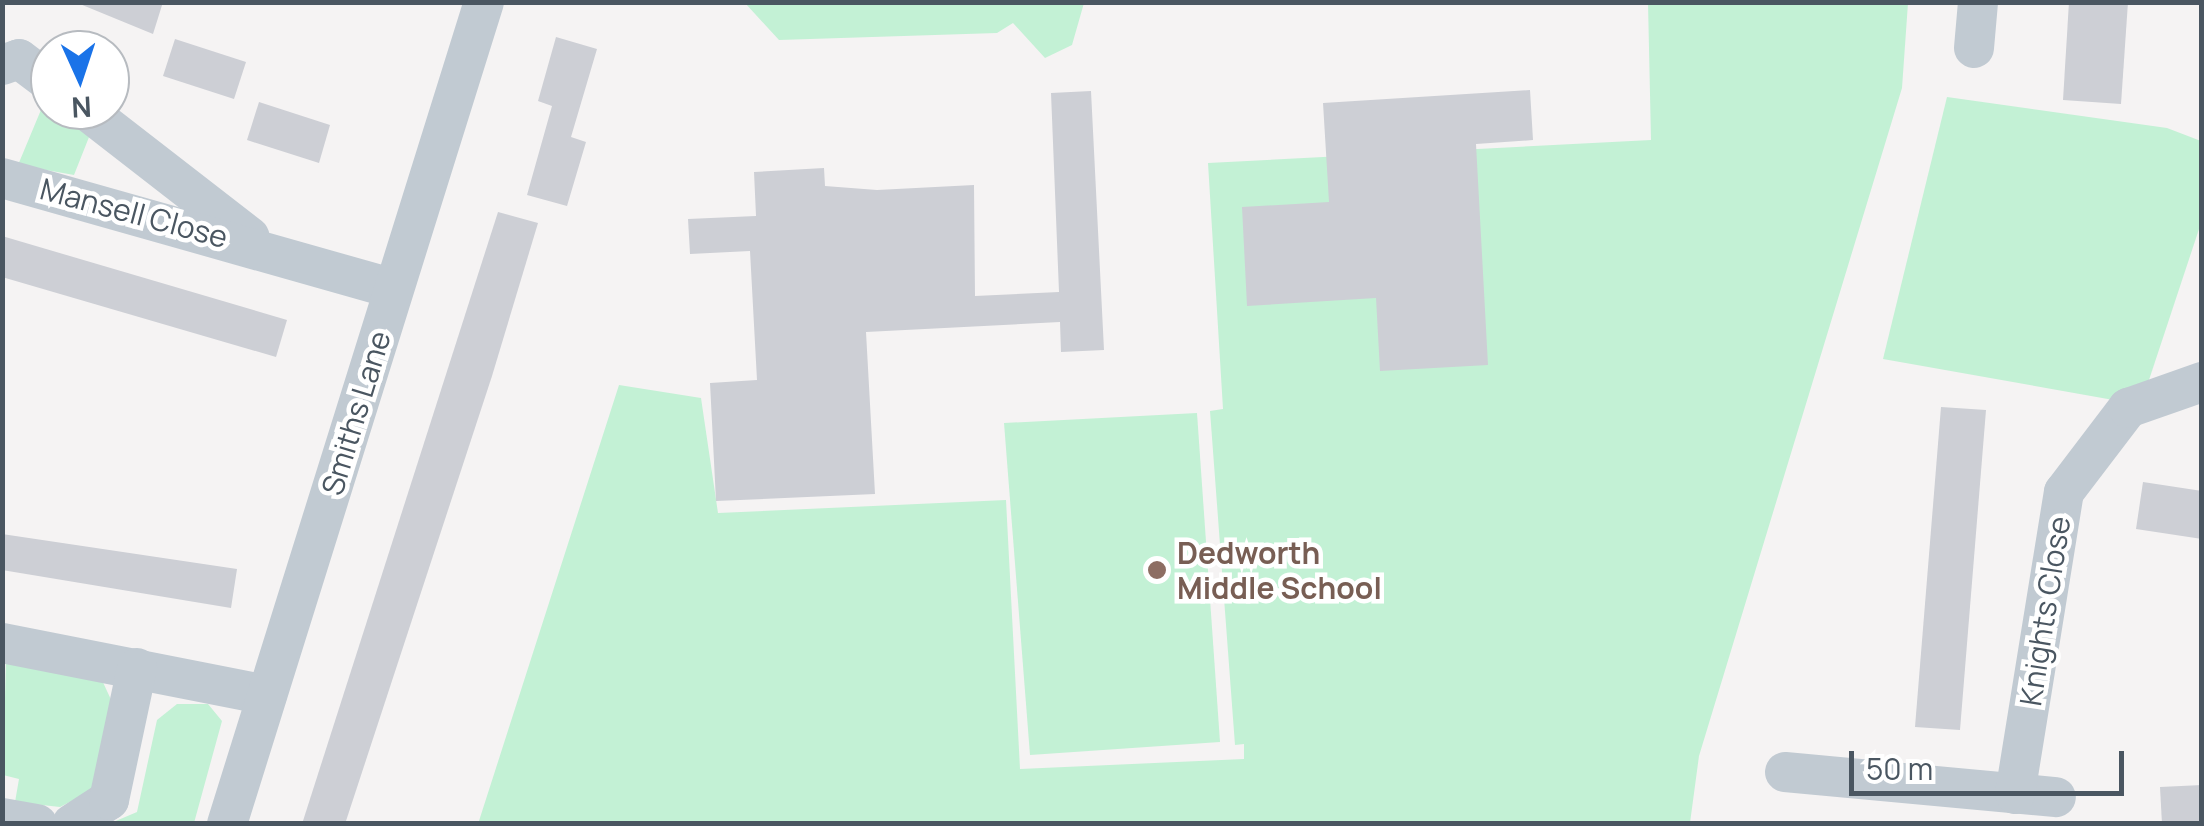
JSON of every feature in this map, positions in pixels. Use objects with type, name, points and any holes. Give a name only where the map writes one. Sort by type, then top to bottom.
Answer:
[{"type":"street","name":"Smiths Lane","points":[[227,824],[484,2]]},
{"type":"street","points":[[1974,48],[1978,2]]},
{"type":"street","points":[[2,65],[19,59],[30,67]]},
{"type":"street","name":"Mansell Close","points":[[112,130],[264,249]]},
{"type":"street","name":"Mansell Close","points":[[2,178],[264,249],[394,289]]},
{"type":"street","name":"Knights Close","points":[[2015,794],[2064,492],[2128,408],[2202,382]]},
{"type":"street","points":[[2,643],[267,695]]},
{"type":"street","points":[[72,824],[110,800],[137,668]]},
{"type":"street","points":[[1785,772],[1842,765],[2015,794],[2056,797]]},
{"type":"street","points":[[2,818],[38,824]]},
{"type":"green space","points":[[745,3],[1084,3],[1072,45],[1045,58],[1013,23],[997,33],[779,40]]},
{"type":"green space","points":[[1648,3],[1908,3],[1902,88],[1699,756],[1690,823],[478,824],[619,385],[701,398],[718,513],[1006,500],[1020,769],[1244,759],[1244,744],[1235,745],[1210,411],[1223,409],[1208,163],[1651,140]]},
{"type":"green space","points":[[1947,97],[2167,128],[2201,141],[2201,223],[2147,386],[2119,401],[1883,359]]},
{"type":"green space","points":[[33,130],[92,130],[74,175],[18,165]]},
{"type":"green space","points":[[1197,413],[1220,742],[1030,755],[1004,423]]},
{"type":"green space","points":[[6,660],[101,678],[113,704],[95,789],[60,807],[15,802],[19,779],[3,775]]},
{"type":"green space","points":[[177,704],[208,704],[222,721],[194,823],[111,823],[137,812],[157,720]]},
{"type":"building","points":[[75,2],[163,2],[153,34]]},
{"type":"building","points":[[2069,2],[2128,2],[2121,104],[2063,100]]},
{"type":"building","points":[[556,37],[597,49],[571,137],[586,142],[567,206],[527,195],[552,106],[538,101]]},
{"type":"building","points":[[175,39],[246,62],[234,99],[163,76]]},
{"type":"building","points":[[1530,90],[1533,140],[1476,144],[1488,365],[1380,371],[1376,298],[1247,306],[1242,207],[1329,202],[1323,103]]},
{"type":"building","points":[[1091,91],[1104,350],[1061,352],[1060,322],[866,332],[875,494],[716,501],[710,383],[757,380],[750,251],[690,254],[688,219],[756,216],[754,172],[824,168],[825,186],[877,190],[974,185],[975,296],[1059,292],[1051,93]]},
{"type":"building","points":[[259,102],[330,125],[319,163],[247,140]]},
{"type":"building","points":[[498,212],[538,223],[492,376],[345,824],[302,824]]},
{"type":"building","points":[[2,236],[287,320],[276,357],[2,277]]},
{"type":"building","points":[[1941,407],[1986,410],[1960,730],[1915,727]]},
{"type":"building","points":[[2143,482],[2202,491],[2202,539],[2136,529]]},
{"type":"building","points":[[2,534],[237,569],[231,608],[2,570]]},
{"type":"building","points":[[2202,785],[2202,824],[2162,824],[2160,787]]},
{"type":"place","name":"Dedworth Middle School","points":[[1157,570]]}]
